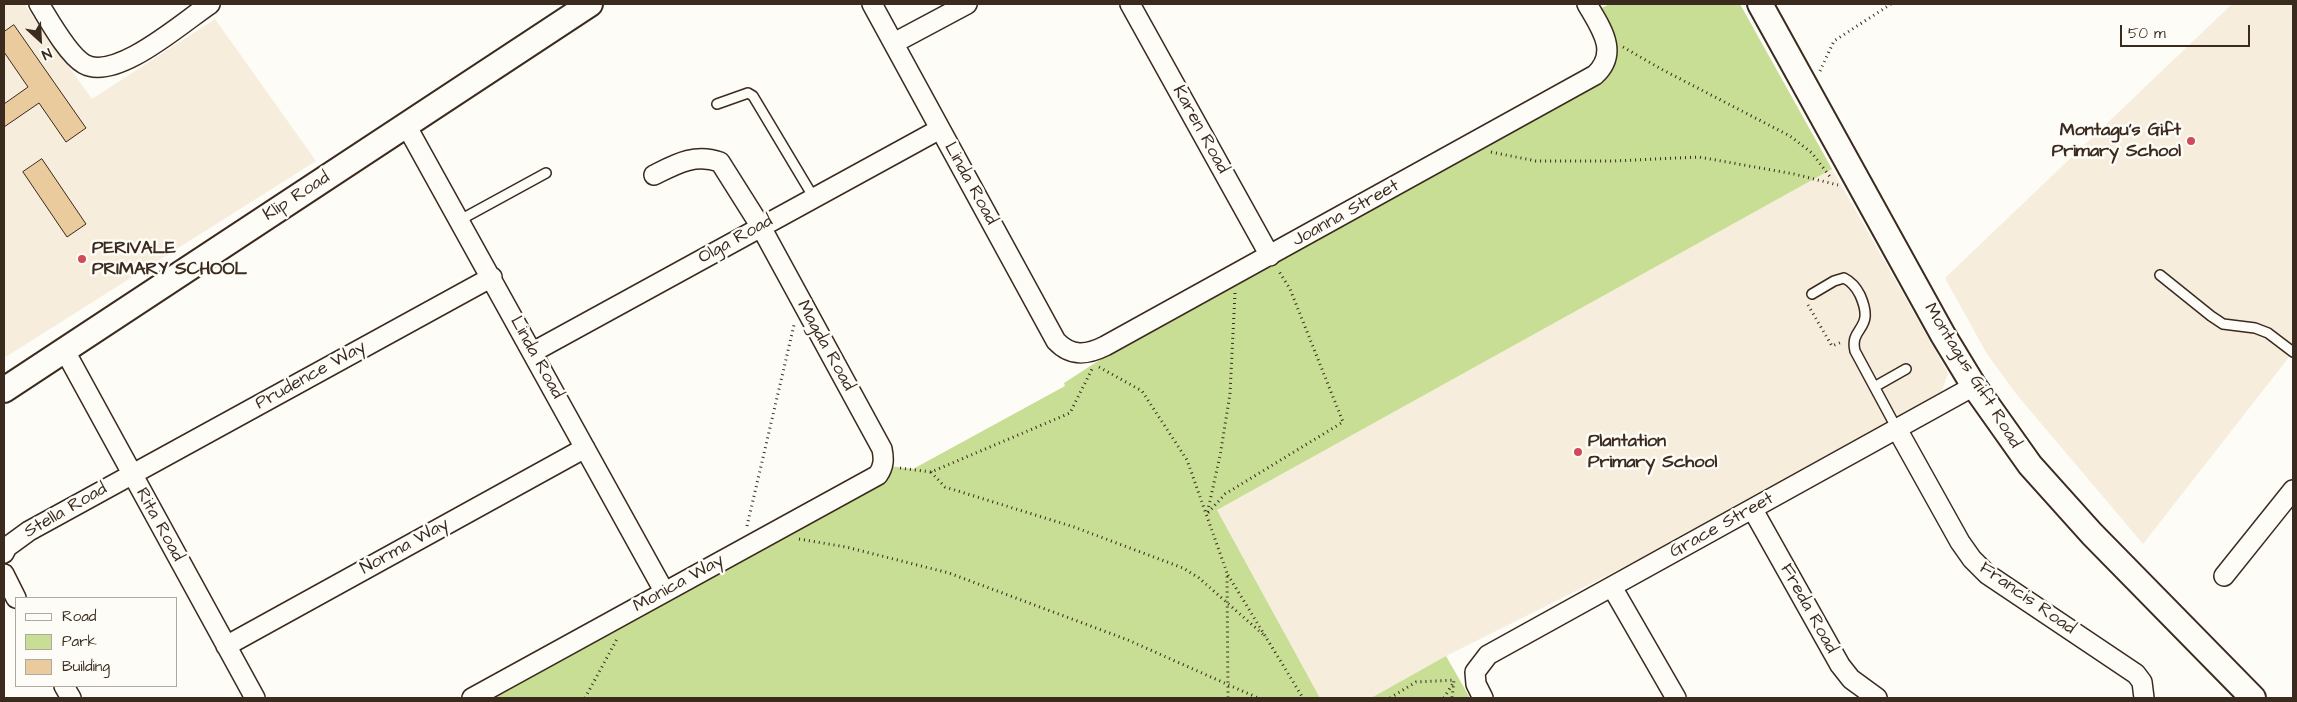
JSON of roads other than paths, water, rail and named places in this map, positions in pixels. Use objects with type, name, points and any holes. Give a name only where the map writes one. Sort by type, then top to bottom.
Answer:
[{"type":"street","points":[[38,4],[70,50],[84,64],[99,68],[110,68],[126,62],[210,4]]},
{"type":"street","name":"Klip Road","points":[[4,390],[590,4]]},
{"type":"street","name":"Linda Road","points":[[872,4],[1056,341],[1070,352],[1079,354]]},
{"type":"street","points":[[894,43],[967,4]]},
{"type":"street","name":"Karen Road","points":[[1130,4],[1270,256]]},
{"type":"street","name":"Joanna Street","points":[[1079,354],[1096,351],[1595,75],[1606,61],[1608,46],[1605,36],[1587,4]]},
{"type":"street","name":"Montagus Gift Road","points":[[1760,4],[1943,335],[1974,386],[2020,452],[2042,479],[2253,698]]},
{"type":"street","name":"Linda Road","points":[[406,125],[492,277],[664,591]]},
{"type":"street","name":"Olga Road","points":[[533,352],[940,129]]},
{"type":"street","name":"Magda Road","points":[[654,176],[680,162],[696,158],[709,158],[720,162],[761,227],[882,449],[884,459],[882,466]]},
{"type":"street","name":"Prudence Way","points":[[131,474],[492,277]]},
{"type":"street","name":"Rita Road","points":[[65,351],[255,698]]},
{"type":"street","name":"Grace Street","points":[[1483,698],[1476,684],[1475,672],[1488,656],[1974,386]]},
{"type":"street","name":"Francis Road","points":[[1897,429],[1960,542],[1972,559],[1987,574],[2136,674],[2142,682],[2144,698]]},
{"type":"street","name":"Norma Way","points":[[226,646],[585,448]]},
{"type":"street","name":"Monica Way","points":[[472,698],[878,475],[882,466]]},
{"type":"street","name":"Stella Road","points":[[4,553],[7,547],[29,530],[131,474]]},
{"type":"street","points":[[2224,576],[2293,490]]},
{"type":"street","name":"Freda Road","points":[[1753,510],[1840,664],[1851,678],[1877,698]]},
{"type":"street","points":[[4,574],[16,597]]},
{"type":"street","points":[[1612,587],[1676,698]]},
{"type":"street","points":[[65,687],[71,698]]},
{"type":"lane","points":[[717,104],[741,94],[748,93],[753,96],[814,198]]},
{"type":"lane","points":[[460,220],[546,173]]},
{"type":"lane","points":[[2160,276],[2210,316],[2223,324],[2255,328],[2268,333],[2293,352]]},
{"type":"lane","points":[[1812,294],[1834,280],[1844,278],[1855,285],[1867,316],[1855,337],[1855,351],[1876,386],[1897,429]]},
{"type":"lane","points":[[1876,386],[1906,369]]},
{"type":"place","name":"Montagu's Gift Primary School","points":[[2191,141]]},
{"type":"place","name":"PERIVALE PRIMARY SCHOOL","points":[[82,259]]},
{"type":"place","name":"Plantation Primary School","points":[[1578,452]]}]
